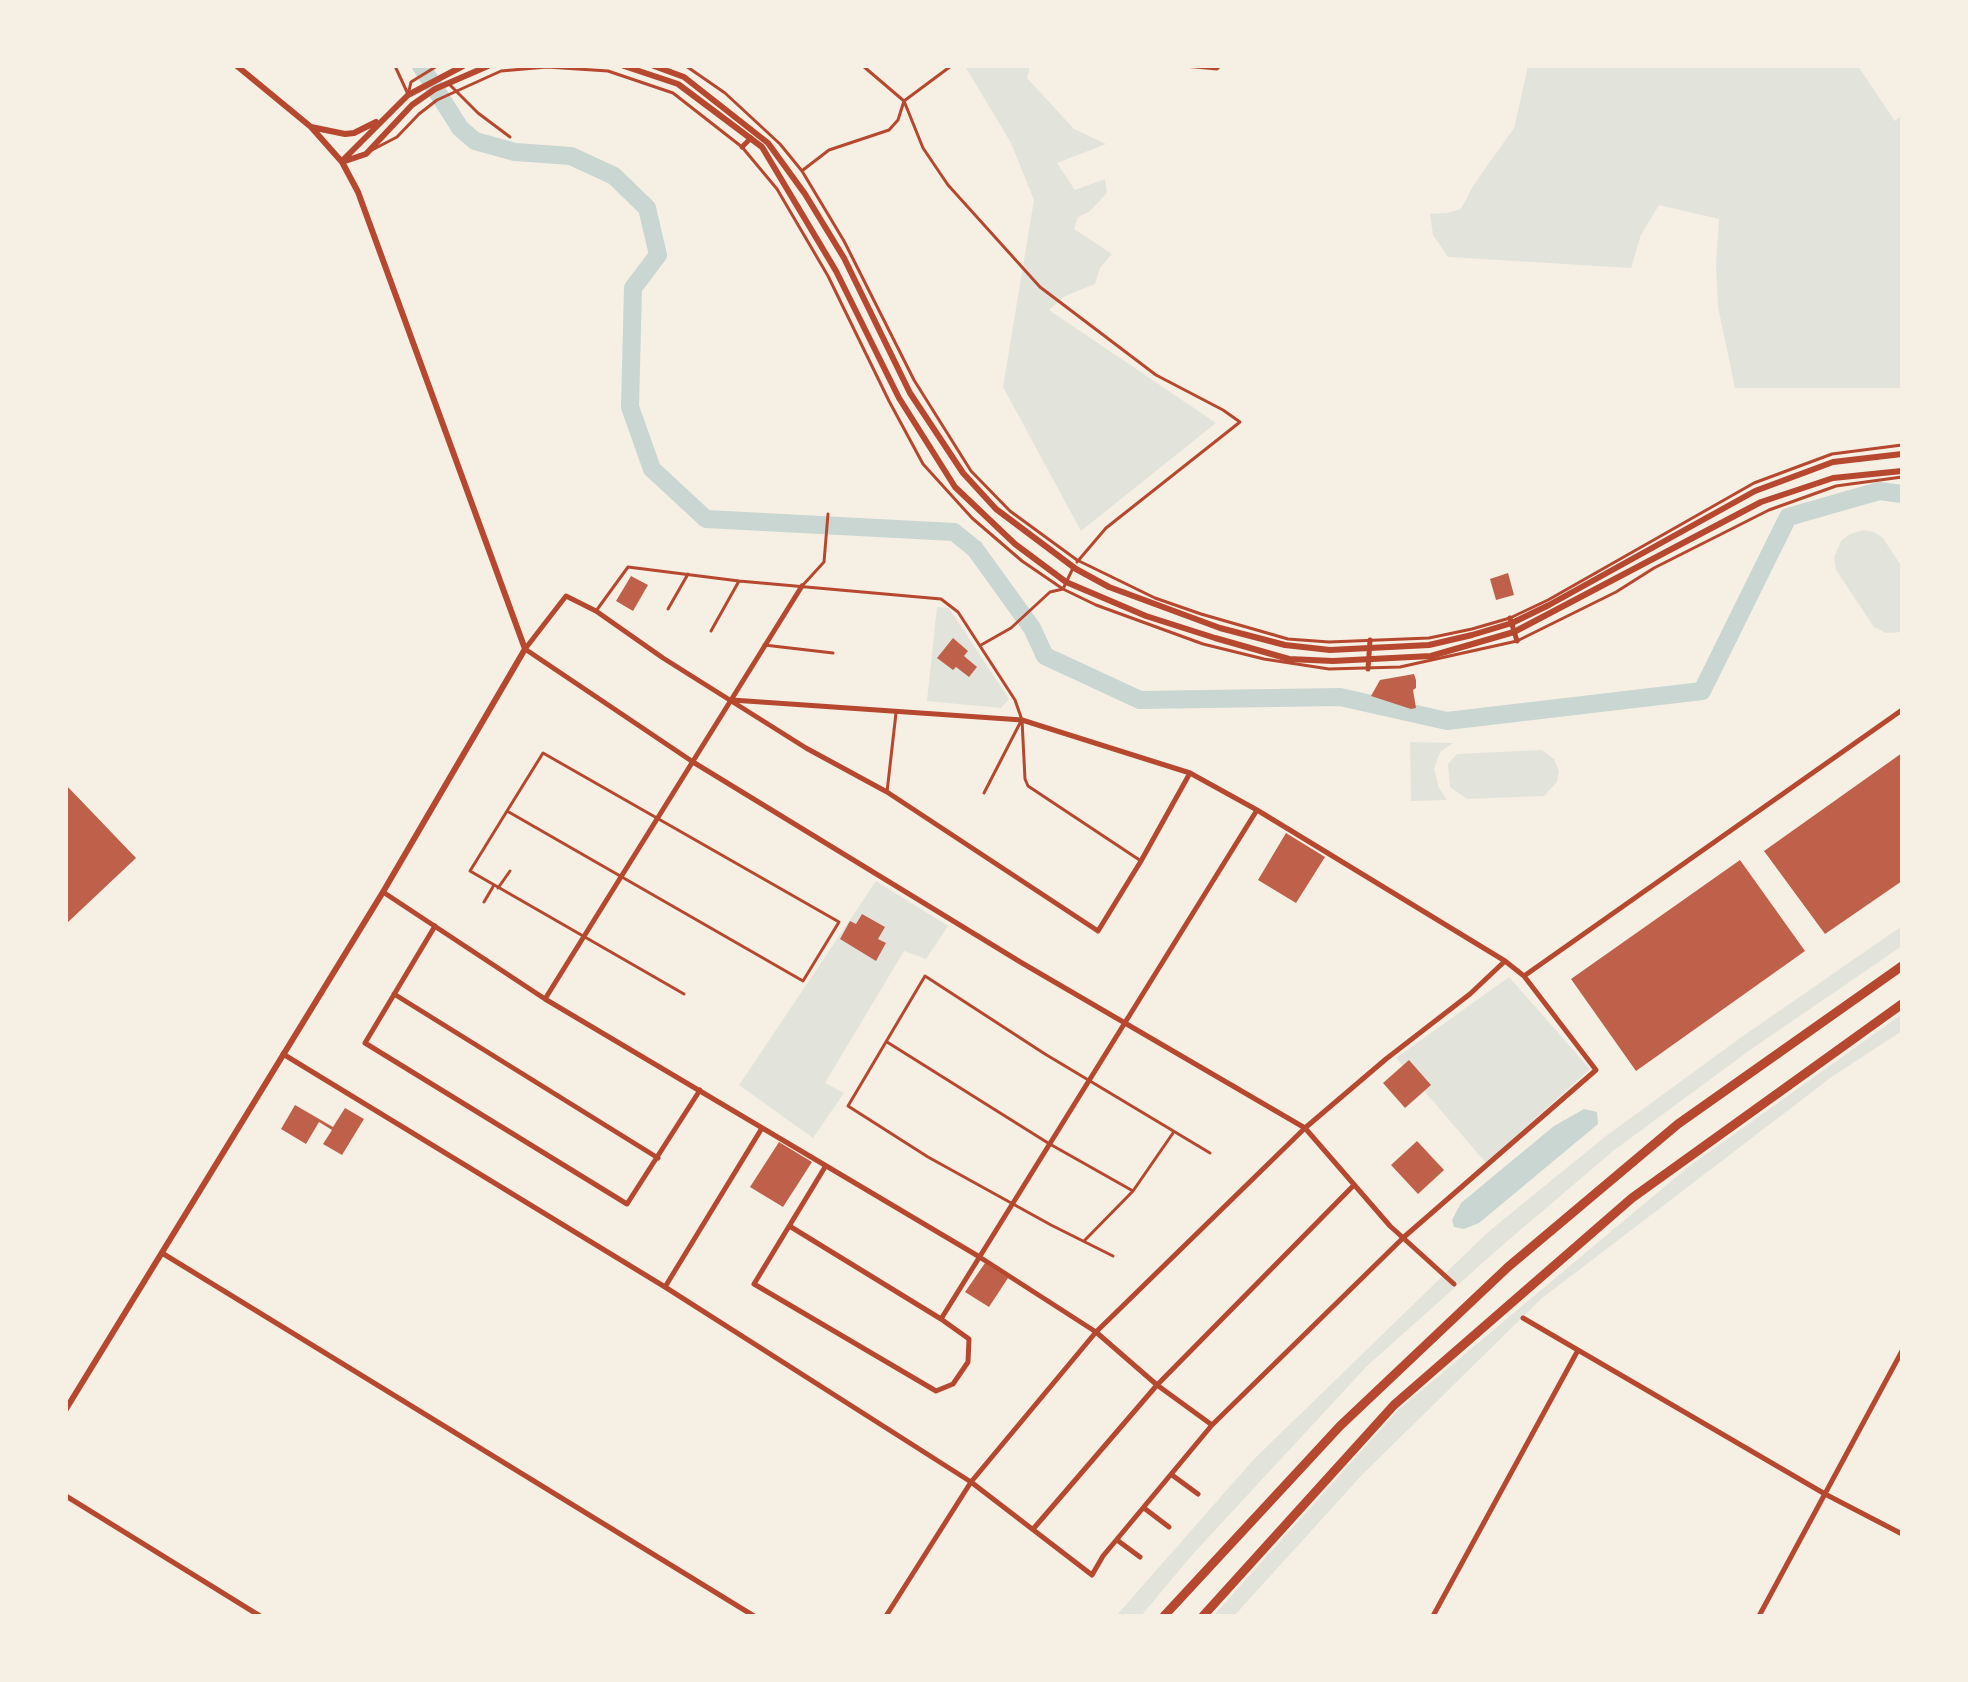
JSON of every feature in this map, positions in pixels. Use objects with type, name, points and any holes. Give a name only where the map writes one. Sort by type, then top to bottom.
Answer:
[{"type":"highway","points":[[1164,1616],[1340,1426],[1508,1267],[1678,1124],[1902,966]]},
{"type":"highway","points":[[1203,1616],[1394,1405],[1632,1198],[1902,1004]]},
{"type":"street","points":[[237,66],[311,127],[342,162],[358,192],[525,649],[693,762],[1022,963],[1305,1128],[1390,1226],[1454,1284]]},
{"type":"street","points":[[342,162],[408,95],[463,66]]},
{"type":"street","points":[[342,162],[366,154],[412,105],[431,92],[488,66]]},
{"type":"street","points":[[624,66],[678,84],[762,147],[836,271],[899,398],[955,487],[1065,586],[1146,616],[1289,659],[1368,660],[1431,656],[1514,632],[1761,502],[1833,478],[1902,474]]},
{"type":"street","points":[[654,66],[684,77],[768,143],[805,194],[844,258],[910,393],[948,444],[963,473],[996,509],[1074,568],[1122,593],[1220,628],[1285,645],[1330,650],[1370,644],[1429,645],[1511,620],[1755,491],[1833,462],[1902,454]]},
{"type":"street","points":[[311,127],[331,133],[354,133],[382,118]]},
{"type":"street","points":[[742,147],[751,138]]},
{"type":"street","points":[[828,276],[836,271]]},
{"type":"street","points":[[545,999],[802,586]]},
{"type":"street","points":[[66,1409],[383,892],[525,649],[566,596],[596,611],[663,658],[806,748],[887,792],[1098,931],[1190,773]]},
{"type":"street","points":[[1511,620],[1517,641]]},
{"type":"street","points":[[1368,669],[1370,644]]},
{"type":"street","points":[[283,1054],[665,1287],[971,1482],[1092,1575],[1103,1556],[1212,1425],[1404,1237],[1596,1070],[1524,976],[1505,961],[1257,810],[1190,773],[1022,720],[732,700]]},
{"type":"street","points":[[1524,976],[1902,710]]},
{"type":"street","points":[[941,1319],[1257,810]]},
{"type":"street","points":[[383,892],[545,999],[978,1256],[1096,1332],[1157,1385],[1212,1425]]},
{"type":"street","points":[[435,926],[365,1043],[627,1204],[700,1090]]},
{"type":"street","points":[[886,1616],[971,1482],[1096,1332],[1305,1128],[1470,994],[1505,961]]},
{"type":"street","points":[[394,994],[658,1158]]},
{"type":"street","points":[[665,1287],[762,1128]]},
{"type":"street","points":[[791,1227],[969,1339],[968,1362],[953,1384],[936,1391],[754,1284],[825,1167]]},
{"type":"street","points":[[1034,1528],[1157,1385],[1354,1185]]},
{"type":"street","points":[[162,1253],[754,1616]]},
{"type":"street","points":[[1523,1318],[1825,1494],[1902,1534]]},
{"type":"street","points":[[1759,1616],[1902,1351]]},
{"type":"street","points":[[1433,1616],[1577,1352]]},
{"type":"street","points":[[1172,1475],[1198,1494]]},
{"type":"street","points":[[66,1496],[260,1616]]},
{"type":"street","points":[[1144,1508],[1169,1527]]},
{"type":"street","points":[[1117,1540],[1140,1557]]},
{"type":"lane","points":[[395,66],[408,95]]},
{"type":"lane","points":[[408,95],[411,82],[437,66]]},
{"type":"lane","points":[[686,66],[725,93],[780,144],[802,171],[844,241],[948,444],[1010,511],[1077,560],[1155,598],[1288,639],[1370,644]]},
{"type":"lane","points":[[863,66],[904,101],[923,148],[948,185],[1040,287],[1156,375],[1240,422],[1106,528],[1077,560],[1065,586],[1050,592],[1011,628],[981,645]]},
{"type":"lane","points":[[802,171],[829,150],[889,130],[898,120],[904,101],[951,66]]},
{"type":"lane","points":[[1184,66],[1217,69],[1220,66]]},
{"type":"lane","points":[[366,154],[397,137],[437,100],[501,71],[547,67],[608,71],[673,93],[742,147],[777,189],[828,276],[923,464],[948,494],[1000,543],[1096,605],[1203,644],[1289,664],[1329,669],[1400,667],[1517,641],[1769,510],[1836,486],[1902,474]]},
{"type":"lane","points":[[447,84],[510,137]]},
{"type":"lane","points":[[1511,620],[1754,483],[1832,454],[1902,445]]},
{"type":"lane","points":[[802,586],[824,562],[828,514]]},
{"type":"lane","points":[[596,611],[628,567],[739,581],[941,599],[958,612],[1015,700],[1022,720],[1028,786],[1141,861]]},
{"type":"lane","points":[[668,609],[688,574]]},
{"type":"lane","points":[[711,631],[739,581]]},
{"type":"lane","points":[[764,645],[833,653]]},
{"type":"lane","points":[[887,792],[896,710]]},
{"type":"lane","points":[[984,793],[1022,720]]},
{"type":"lane","points":[[507,811],[803,981],[839,922],[543,753],[507,811],[470,871],[684,994]]},
{"type":"lane","points":[[484,902],[510,871]]},
{"type":"lane","points":[[1113,1256],[928,1157],[848,1106],[925,976],[1045,1054],[1210,1153]]},
{"type":"lane","points":[[886,1042],[1048,1143],[1133,1191]]},
{"type":"lane","points":[[1084,1241],[1133,1191],[1174,1132]]},
{"type":"shaded area","points":[[965,66],[1030,66],[1027,78],[1074,129],[1106,144],[1057,163],[1075,190],[1105,179],[1107,193],[1090,211],[1078,217],[1074,229],[1112,254],[1100,268],[1095,284],[1065,296],[1049,310],[1216,423],[1081,531],[1003,387],[1034,200],[1011,143]]},
{"type":"shaded area","points":[[1528,66],[1858,66],[1895,121],[1902,115],[1902,388],[1735,388],[1718,307],[1716,264],[1719,219],[1659,205],[1641,235],[1631,268],[1448,257],[1433,235],[1430,214],[1461,209],[1473,186],[1514,128]]},
{"type":"shaded area","points":[[1864,530],[1883,538],[1902,567],[1902,632],[1886,633],[1874,627],[1836,570],[1834,557],[1841,541],[1850,534]]},
{"type":"shaded area","points":[[937,607],[949,608],[1009,699],[1001,708],[927,701]]},
{"type":"shaded area","points":[[1410,742],[1453,743],[1440,752],[1434,769],[1439,788],[1447,800],[1411,801]]},
{"type":"shaded area","points":[[1542,750],[1554,759],[1559,771],[1557,782],[1544,796],[1467,799],[1450,787],[1448,764],[1457,754]]},
{"type":"shaded area","points":[[876,881],[948,926],[926,959],[904,951],[825,1083],[844,1093],[813,1138],[739,1085]]},
{"type":"shaded area","points":[[1902,926],[1902,946],[1750,1050],[1613,1151],[1497,1250],[1367,1366],[1193,1554],[1141,1616],[1116,1616],[1254,1459],[1488,1232],[1606,1136]]},
{"type":"shaded area","points":[[1509,977],[1590,1069],[1486,1163],[1396,1058]]},
{"type":"shaded area","points":[[1902,1014],[1902,1031],[1833,1076],[1541,1299],[1361,1476],[1234,1616],[1213,1616],[1399,1409],[1688,1167]]},
{"type":"shaded area","points":[[1584,1109],[1597,1112],[1598,1124],[1479,1223],[1464,1229],[1454,1227],[1452,1220],[1461,1203],[1554,1126]]},
{"type":"building","points":[[1508,573],[1514,595],[1496,600],[1490,579]]},
{"type":"building","points":[[631,576],[648,585],[633,611],[616,601]]},
{"type":"building","points":[[953,638],[968,651],[964,656],[977,667],[969,677],[937,658]]},
{"type":"building","points":[[1414,674],[1416,708],[1371,696],[1380,680]]},
{"type":"building","points":[[1902,753],[1902,881],[1825,934],[1764,851]]},
{"type":"building","points":[[66,785],[136,858],[66,924]]},
{"type":"building","points":[[1286,833],[1325,857],[1296,903],[1258,880]]},
{"type":"building","points":[[1740,860],[1805,951],[1636,1071],[1571,979]]},
{"type":"building","points":[[862,914],[885,927],[878,939],[886,943],[876,961],[840,939],[850,921],[856,924]]},
{"type":"building","points":[[1409,1060],[1431,1085],[1405,1108],[1383,1083]]},
{"type":"building","points":[[295,1105],[333,1127],[345,1108],[364,1119],[342,1155],[323,1144],[332,1130],[319,1122],[306,1144],[281,1129]]},
{"type":"building","points":[[1417,1141],[1444,1170],[1418,1194],[1391,1165]]},
{"type":"building","points":[[779,1142],[812,1162],[783,1207],[750,1187]]},
{"type":"building","points":[[985,1263],[1008,1278],[989,1307],[965,1292]]},
{"type":"waterway","points":[[421,66],[460,128],[475,141],[515,152],[571,156],[614,176],[647,208],[658,255],[633,288],[630,407],[652,469],[706,519],[954,532],[975,549],[1032,628],[1045,656],[1140,700],[1340,697],[1447,721],[1702,691],[1788,517],[1879,491],[1902,494]]}]
